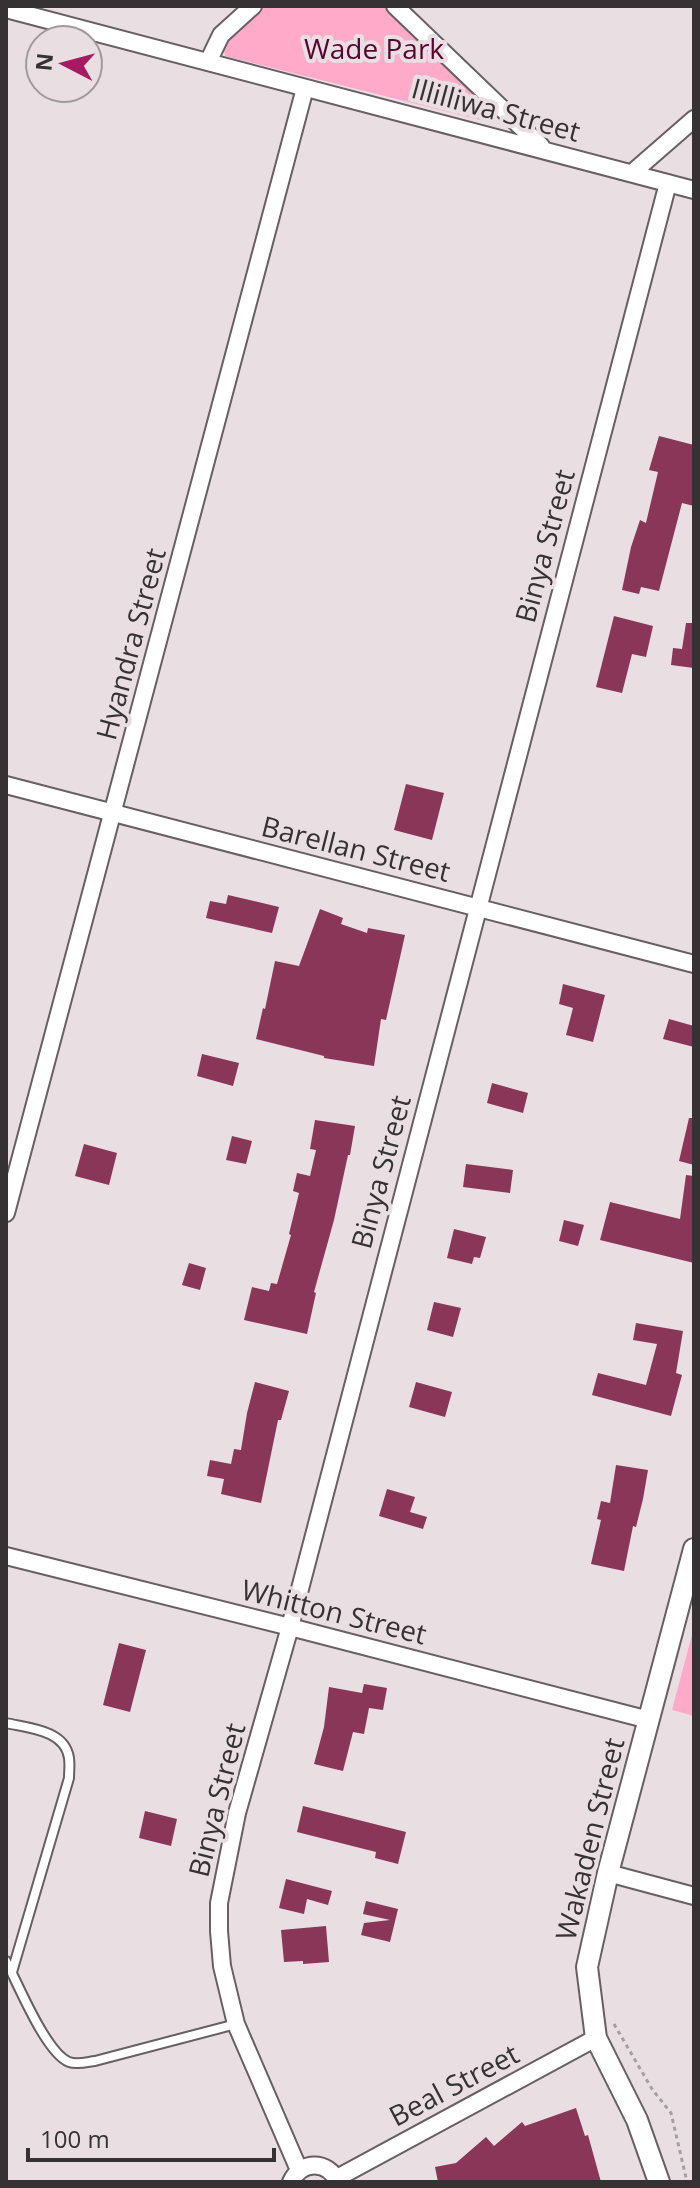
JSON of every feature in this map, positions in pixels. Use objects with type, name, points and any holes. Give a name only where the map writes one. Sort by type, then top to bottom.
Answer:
[{"type":"street","points":[[208,62],[221,35],[253,6]]},
{"type":"street","points":[[395,6],[544,149]]},
{"type":"street","name":"Illilliwa Street","points":[[6,9],[694,190]]},
{"type":"street","name":"Hyandra Street","points":[[6,1213],[305,88]]},
{"type":"street","points":[[632,173],[694,119]]},
{"type":"street","name":"Binya Street","points":[[295,2176],[236,2024],[222,1966],[219,1903],[237,1813],[290,1627],[668,183]]},
{"type":"street","name":"Barellan Street","points":[[6,785],[694,964]]},
{"type":"street","name":"Wakaden Street","points":[[659,2182],[637,2120],[596,2038],[587,1967],[608,1873],[694,1549]]},
{"type":"street","name":"Whitton Street","points":[[6,1556],[649,1720]]},
{"type":"street","points":[[608,1873],[694,1896]]},
{"type":"street","name":"Beal Street","points":[[337,2180],[596,2038]]},
{"type":"street","points":[[295,2176],[306,2166],[324,2166],[337,2180]]},
{"type":"lane","points":[[6,1723],[62,1740],[69,1756],[69,1778],[12,1972]]},
{"type":"lane","points":[[6,1961],[44,2035],[56,2053],[69,2062],[95,2061],[236,2024]]},
{"type":"path","points":[[612,2019],[652,2089],[671,2113],[687,2182]]},
{"type":"green space","name":"Wade Park","points":[[262,6],[392,6],[495,114],[488,122],[225,56],[223,43]]},
{"type":"green space","points":[[694,1627],[694,1716],[672,1710]]},
{"type":"building","points":[[659,436],[694,445],[694,506],[682,503],[659,591],[641,587],[639,594],[622,590],[640,520],[646,523],[658,472],[649,470]]},
{"type":"building","points":[[614,616],[653,626],[646,657],[632,654],[622,693],[596,687]]},
{"type":"building","points":[[686,623],[694,623],[694,668],[671,665],[673,648],[682,649]]},
{"type":"building","points":[[406,784],[444,793],[432,840],[394,830]]},
{"type":"building","points":[[228,895],[279,907],[272,933],[206,918],[210,901],[226,904]]},
{"type":"building","points":[[320,909],[343,918],[341,924],[367,933],[368,928],[405,935],[386,1020],[381,1019],[374,1066],[324,1058],[256,1039],[275,961],[299,966]]},
{"type":"building","points":[[563,984],[605,995],[593,1042],[566,1035],[573,1008],[559,1004]]},
{"type":"building","points":[[669,1019],[694,1026],[694,1047],[663,1039]]},
{"type":"building","points":[[202,1054],[239,1063],[233,1086],[197,1076]]},
{"type":"building","points":[[492,1083],[528,1093],[523,1113],[487,1103]]},
{"type":"building","points":[[689,1118],[694,1118],[694,1165],[679,1161]]},
{"type":"building","points":[[315,1120],[355,1126],[314,1292],[307,1334],[244,1320],[252,1287],[269,1291],[271,1283],[277,1284],[299,1193],[293,1191],[297,1173],[310,1176],[316,1150],[310,1149]]},
{"type":"building","points":[[232,1136],[252,1141],[246,1164],[226,1160]]},
{"type":"building","points":[[84,1144],[117,1153],[109,1185],[75,1176]]},
{"type":"building","points":[[466,1164],[513,1170],[510,1193],[463,1187]]},
{"type":"building","points":[[686,1175],[694,1176],[694,1263],[600,1240],[610,1202],[680,1219]]},
{"type":"building","points":[[564,1220],[584,1225],[578,1246],[559,1241]]},
{"type":"building","points":[[454,1229],[486,1237],[480,1258],[474,1257],[472,1264],[447,1258]]},
{"type":"building","points":[[189,1263],[206,1268],[200,1290],[182,1285]]},
{"type":"building","points":[[434,1302],[461,1308],[453,1337],[427,1330]]},
{"type":"building","points":[[636,1323],[683,1331],[676,1373],[682,1375],[671,1416],[592,1395],[598,1373],[646,1385],[657,1344],[633,1340]]},
{"type":"building","points":[[255,1382],[289,1391],[281,1420],[278,1420],[261,1503],[221,1494],[224,1479],[207,1476],[210,1460],[231,1464],[234,1449],[241,1450]]},
{"type":"building","points":[[416,1382],[452,1392],[445,1417],[409,1407]]},
{"type":"building","points":[[616,1465],[648,1470],[624,1571],[591,1564],[601,1520],[597,1519],[601,1501],[610,1503]]},
{"type":"building","points":[[387,1489],[415,1497],[410,1512],[427,1517],[423,1529],[379,1516]]},
{"type":"building","points":[[119,1643],[146,1650],[130,1712],[103,1705]]},
{"type":"building","points":[[364,1684],[387,1688],[383,1710],[369,1708],[364,1734],[353,1732],[343,1771],[314,1764],[324,1727],[329,1687],[362,1693]]},
{"type":"building","points":[[303,1806],[406,1832],[398,1864],[375,1858],[376,1852],[297,1832]]},
{"type":"building","points":[[145,1811],[177,1819],[171,1846],[139,1838]]},
{"type":"building","points":[[286,1879],[332,1891],[328,1905],[307,1899],[304,1914],[279,1908]]},
{"type":"building","points":[[366,1901],[398,1909],[390,1942],[361,1935],[364,1923],[390,1920],[363,1914]]},
{"type":"building","points":[[326,1926],[329,1962],[284,1962],[281,1930]]},
{"type":"building","points":[[576,2108],[585,2136],[588,2135],[601,2182],[438,2182],[435,2167],[456,2163],[486,2137],[494,2146],[522,2122],[525,2126]]}]
